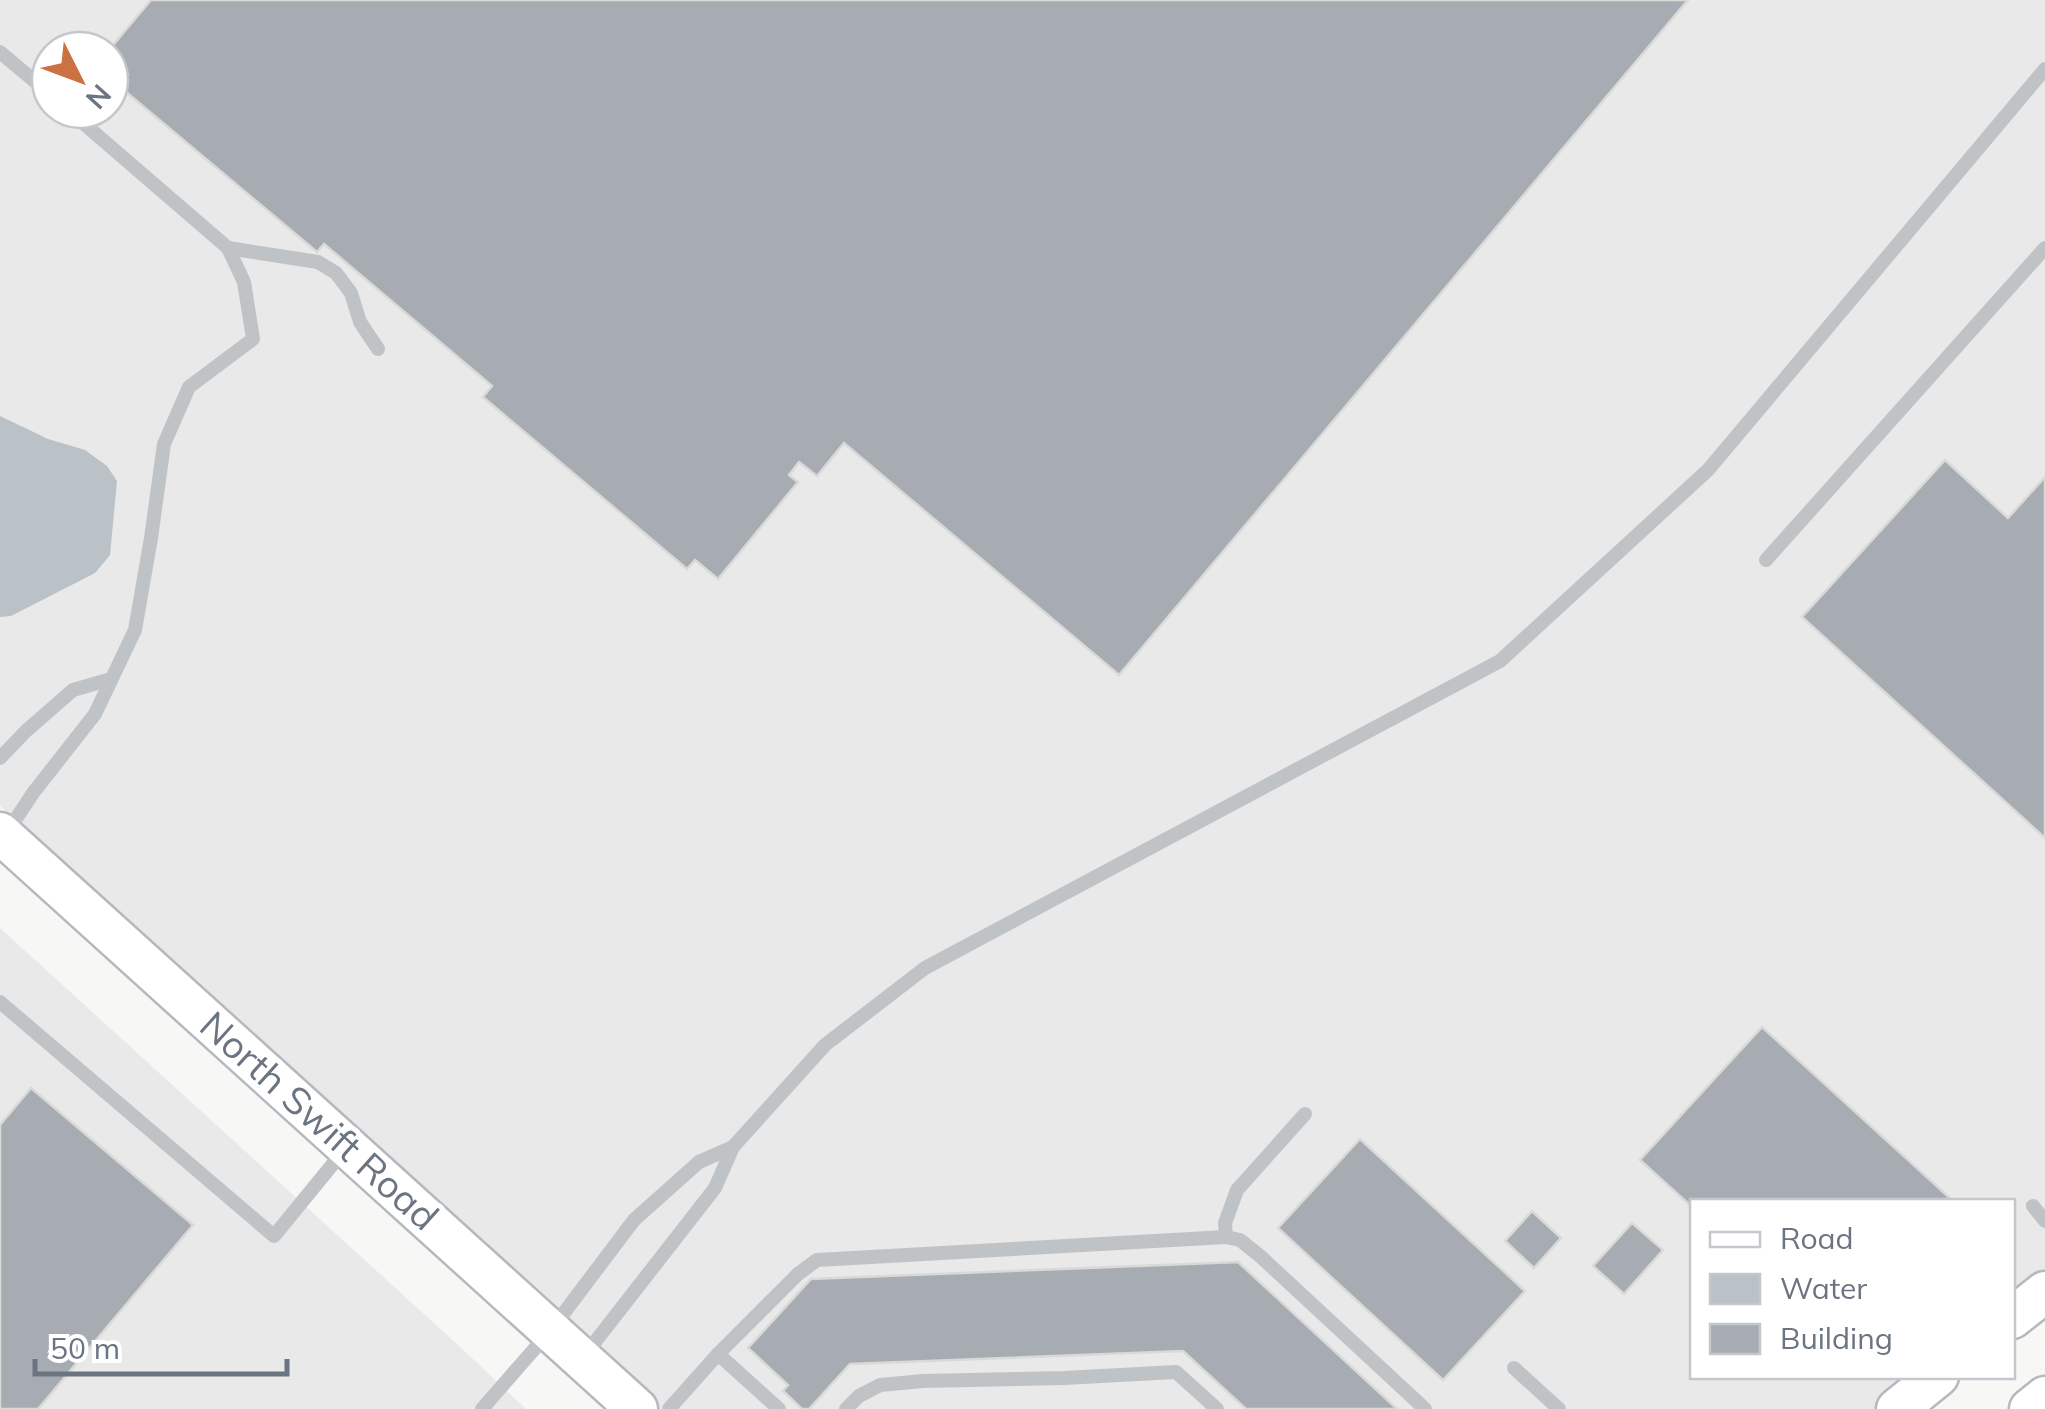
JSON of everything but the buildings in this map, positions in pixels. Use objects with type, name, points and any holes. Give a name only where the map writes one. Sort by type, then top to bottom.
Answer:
[{"type":"street","name":"North Swift Road","points":[[2,835],[637,1409]]},
{"type":"street","points":[[2015,1316],[2045,1292]]},
{"type":"street","points":[[1897,1409],[1934,1379]]},
{"type":"street","points":[[2030,1409],[2045,1396]]},
{"type":"lane","points":[[0,52],[30,77]]},
{"type":"lane","points":[[582,1358],[715,1188],[733,1147],[825,1045],[925,968],[1500,660],[1708,470],[2045,69]]},
{"type":"lane","points":[[2,835],[95,714],[135,630],[164,444],[189,387],[252,339],[244,282],[228,248],[91,130]]},
{"type":"lane","points":[[228,248],[318,262],[336,273],[351,292],[360,322],[378,349]]},
{"type":"lane","points":[[1766,560],[2045,248]]},
{"type":"lane","points":[[0,758],[73,690],[111,679]]},
{"type":"lane","points":[[0,1002],[274,1236],[346,1146]]},
{"type":"lane","points":[[1226,1237],[1226,1223],[1237,1190],[1305,1114]]},
{"type":"lane","points":[[482,1409],[551,1330],[634,1220],[698,1162],[733,1147]]},
{"type":"lane","points":[[2033,1206],[2045,1220]]},
{"type":"lane","points":[[668,1409],[798,1274],[818,1260],[1226,1237],[1240,1240],[1250,1248],[1426,1409]]},
{"type":"lane","points":[[718,1354],[779,1409]]},
{"type":"lane","points":[[1514,1368],[1559,1409]]},
{"type":"lane","points":[[846,1409],[859,1396],[880,1385],[1176,1372],[1218,1409]]},
{"type":"shaded area","points":[[0,0],[2045,0],[2045,1278],[2015,1301],[2015,1199],[1690,1199],[1690,1379],[1915,1379],[1876,1409],[656,1409],[0,806]]},
{"type":"shaded area","points":[[0,928],[458,1345],[526,1409],[0,1409]]},
{"type":"water","points":[[0,416],[48,439],[85,450],[107,466],[117,481],[110,555],[95,573],[11,616],[0,617]]}]
